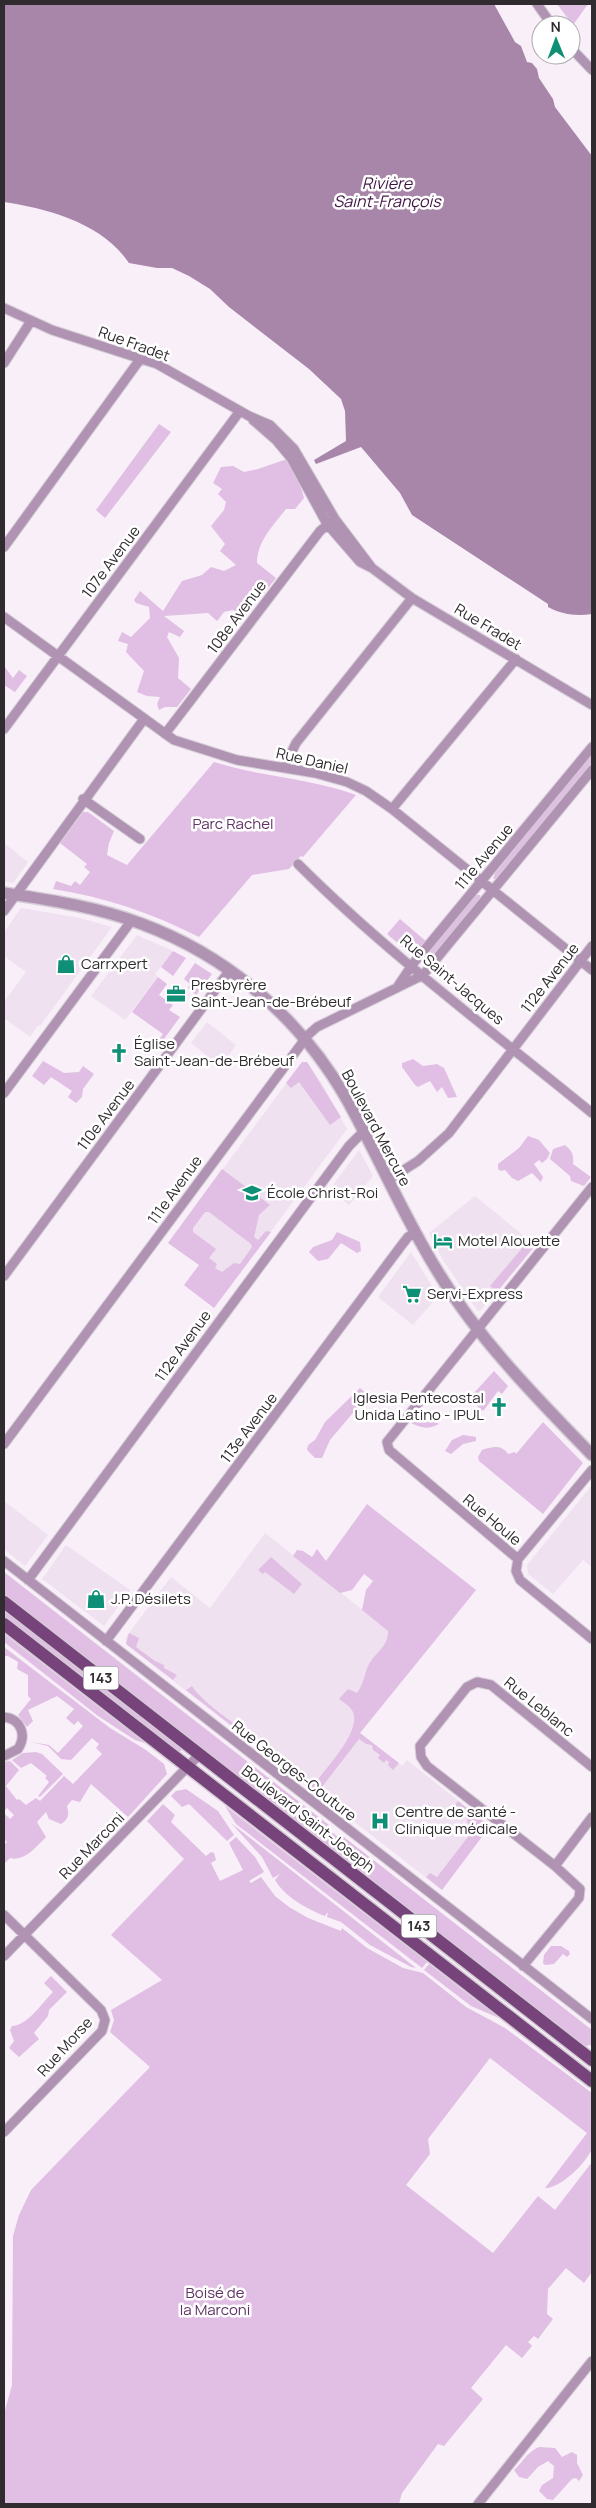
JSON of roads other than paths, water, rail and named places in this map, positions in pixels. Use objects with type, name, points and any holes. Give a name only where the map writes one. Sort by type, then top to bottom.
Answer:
[{"type":"main road","name":"Boulevard Saint-Joseph","points":[[4,1602],[592,2060]]},
{"type":"main road","name":"143","points":[[4,1624],[587,2077]]},
{"type":"street","points":[[537,4],[545,15]]},
{"type":"street","points":[[581,58],[592,70]]},
{"type":"street","name":"Rue Fradet","points":[[4,308],[31,321],[161,366],[249,416],[276,440],[291,458],[356,559],[372,568],[412,598],[592,705]]},
{"type":"street","points":[[4,363],[31,321]]},
{"type":"street","points":[[4,547],[141,358]]},
{"type":"street","name":"107e Avenue","points":[[4,729],[240,411]]},
{"type":"street","name":"108e Avenue","points":[[165,734],[331,522]]},
{"type":"street","points":[[284,768],[296,743],[412,598]]},
{"type":"street","name":"Rue Daniel","points":[[4,617],[165,734],[180,742],[237,760],[347,782],[366,791],[392,809],[592,970]]},
{"type":"street","points":[[392,809],[516,659]]},
{"type":"street","points":[[4,911],[9,894],[144,719]]},
{"type":"street","name":"111e Avenue","points":[[398,986],[412,965],[592,747]]},
{"type":"street","name":"111e Avenue","points":[[4,1444],[304,1040],[317,1027],[423,975],[592,770]]},
{"type":"street","points":[[83,800],[140,839]]},
{"type":"street","name":"Rue Saint-Jacques","points":[[298,864],[332,898],[592,1113]]},
{"type":"street","name":"Boulevard Mercure","points":[[9,894],[78,906],[132,920],[200,951],[230,970],[268,1001],[304,1040],[334,1080],[364,1131],[415,1233],[442,1279],[476,1329],[514,1374],[592,1454]]},
{"type":"street","points":[[4,1093],[132,920]]},
{"type":"street","name":"112e Avenue","points":[[388,1180],[418,1161],[440,1142],[592,946]]},
{"type":"street","name":"110e Avenue","points":[[4,1276],[230,970]]},
{"type":"street","name":"112e Avenue","points":[[28,1580],[337,1161],[364,1131]]},
{"type":"street","points":[[476,1329],[592,1187]]},
{"type":"street","name":"113e Avenue","points":[[106,1641],[405,1240],[415,1233]]},
{"type":"street","name":"Rue Houle","points":[[476,1329],[388,1438],[386,1445],[389,1450],[518,1559],[516,1571],[520,1580],[592,1639]]},
{"type":"street","points":[[518,1559],[592,1470]]},
{"type":"street","name":"Rue Georges-Couture","points":[[4,1562],[592,2020]]},
{"type":"street","name":"Rue Leblanc","points":[[523,1966],[580,1895],[580,1889],[576,1883],[555,1866],[427,1766],[421,1757],[420,1746],[467,1687],[481,1682],[491,1685],[592,1767]]},
{"type":"street","points":[[4,1717],[15,1720],[23,1737],[18,1749],[4,1756]]},
{"type":"street","name":"Rue Marconi","points":[[4,1956],[199,1755]]},
{"type":"street","points":[[555,1866],[592,1817]]},
{"type":"street","name":"Rue Morse","points":[[4,1915],[101,2010],[105,2022],[102,2031],[4,2132]]},
{"type":"street","points":[[587,2077],[592,2060]]},
{"type":"street","points":[[478,2504],[592,2361]]},
{"type":"water","name":"Rivière Saint-François","points":[[4,4],[494,4],[515,42],[521,46],[527,62],[531,63],[531,65],[537,69],[539,78],[553,99],[555,107],[592,156],[592,614],[570,614],[548,607],[548,604],[412,515],[400,493],[361,447],[316,464],[314,460],[346,441],[345,411],[341,399],[309,369],[229,307],[210,289],[172,268],[157,268],[129,263],[118,249],[104,238],[73,220],[39,209],[4,202]]},
{"type":"place","name":"Carrxpert","points":[[66,964]]},
{"type":"place","name":"Presbyrère Saint-Jean-de-Brébeuf","points":[[176,994]]},
{"type":"place","name":"Église Saint-Jean-de-Brébeuf","points":[[119,1053]]},
{"type":"place","name":"École Christ-Roi","points":[[252,1193]]},
{"type":"place","name":"Motel Alouette","points":[[443,1241]]},
{"type":"place","name":"Servi-Express","points":[[412,1294]]},
{"type":"place","name":"Iglesia Pentecostal Unida Latino - IPUL","points":[[499,1407]]},
{"type":"place","name":"J.P. Désilets","points":[[96,1599]]},
{"type":"place","name":"Centre de santé - Clinique médicale","points":[[380,1821]]},
{"type":"park label","name":"Parc Rachel","points":[[233,824]]},
{"type":"park label","name":"Boisé de la Marconi","points":[[215,2302]]}]
